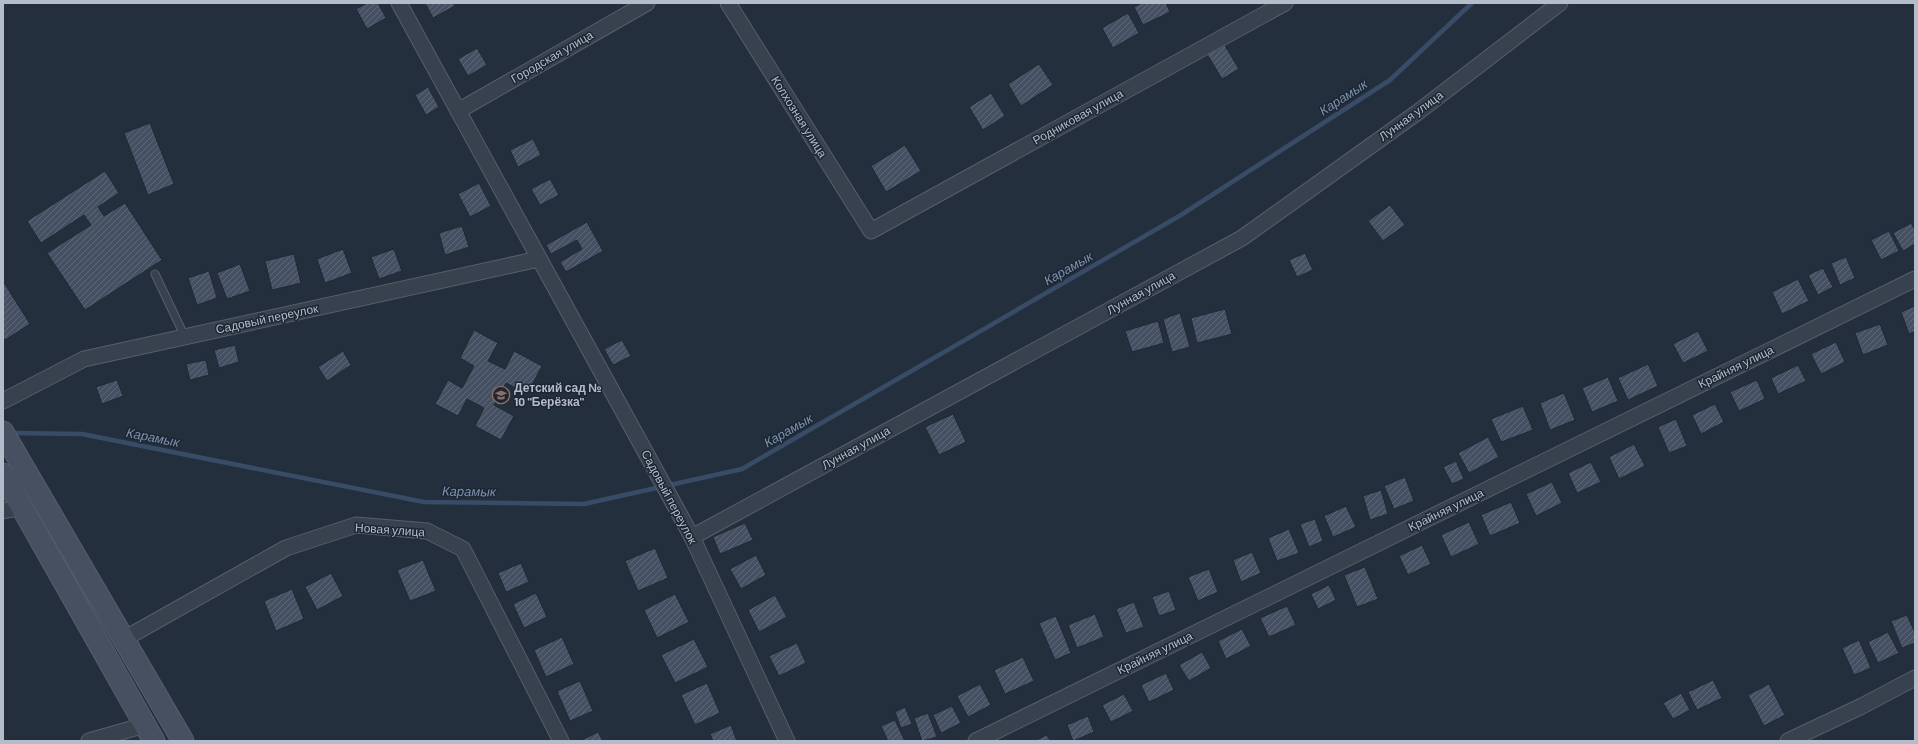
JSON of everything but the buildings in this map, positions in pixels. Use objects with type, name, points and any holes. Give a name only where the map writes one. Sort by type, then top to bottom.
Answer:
[{"type":"street","name":"Садовый переулок","points":[[399,3],[538,259],[692,537],[787,741]]},
{"type":"street","name":"Городская улица","points":[[458,112],[647,3]]},
{"type":"street","name":"Колхозная улица","points":[[728,3],[870,231]]},
{"type":"street","name":"Родниковая улица","points":[[870,231],[1285,3]]},
{"type":"street","name":"Лунная улица","points":[[692,537],[1242,238],[1418,112],[1560,3]]},
{"type":"street","name":"Садовый переулок","points":[[3,401],[84,359],[538,259]]},
{"type":"street","name":"Крайняя улица","points":[[976,741],[1915,278]]},
{"type":"street","points":[[3,432],[183,741]]},
{"type":"street","points":[[3,511],[13,490]]},
{"type":"street","points":[[13,490],[149,733],[89,741]]},
{"type":"street","name":"Новая улица","points":[[124,639],[286,548],[356,525],[427,531],[463,549],[561,741]]},
{"type":"street","points":[[1788,741],[1862,706],[1915,678]]},
{"type":"lane","points":[[155,274],[185,336]]},
{"type":"waterway","name":"Карамык","points":[[11,433],[82,434],[424,502],[584,504],[742,469],[1181,215],[1390,80],[1472,3]]},
{"type":"place","name":"Детский сад № 10 \"Берёзка\"","points":[[501,395]]}]
